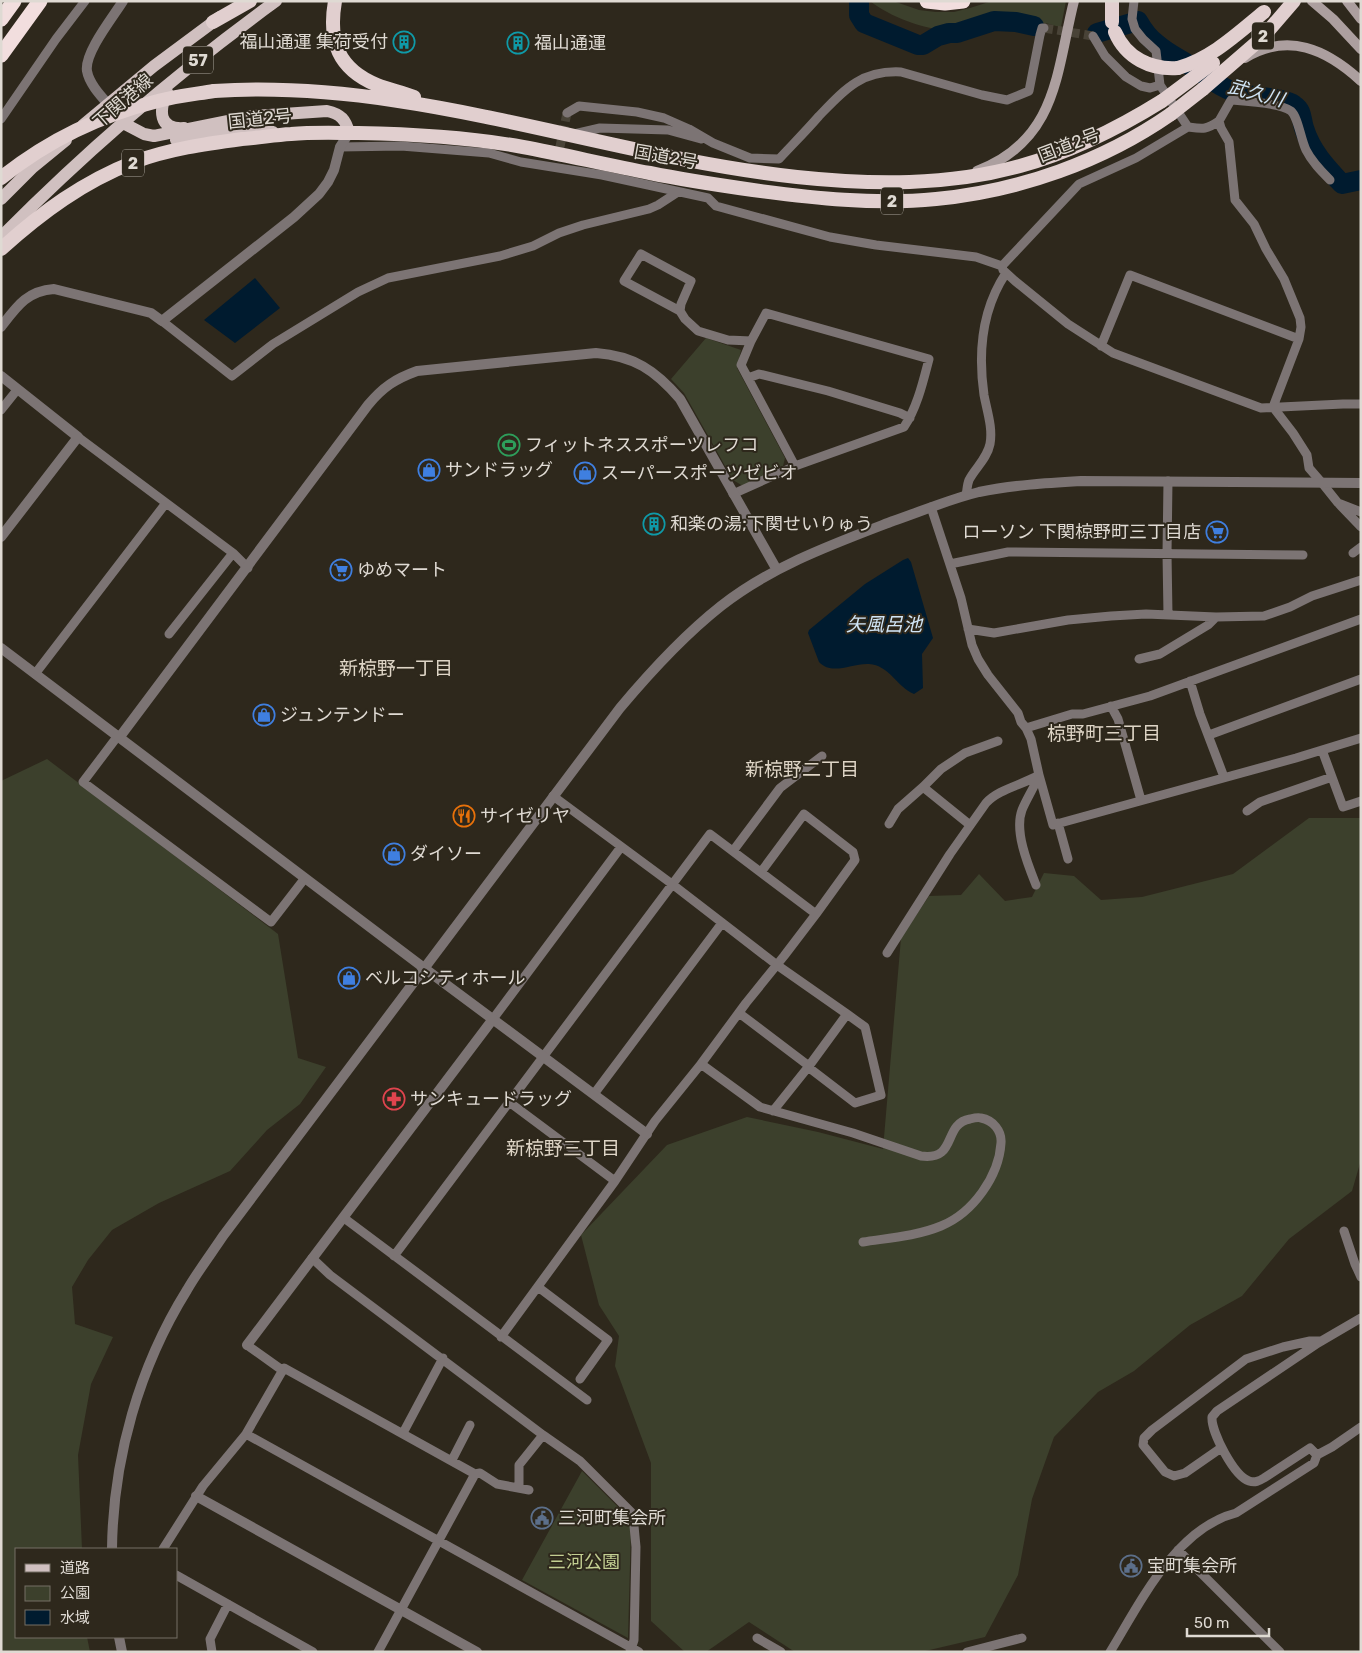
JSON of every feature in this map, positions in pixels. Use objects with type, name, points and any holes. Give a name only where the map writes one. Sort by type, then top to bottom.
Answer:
[{"type":"highway","points":[[1,19],[14,1]]},
{"type":"highway","points":[[1,55],[40,1]]},
{"type":"highway","points":[[25,22],[44,1]]},
{"type":"highway","points":[[213,22],[250,1]]},
{"type":"highway","points":[[324,1],[338,53],[355,73],[377,85],[436,106]]},
{"type":"highway","points":[[333,35],[335,1]]},
{"type":"highway","points":[[927,1],[945,3],[963,1]]},
{"type":"highway","points":[[1112,1],[1113,27],[1117,38],[1127,51],[1140,61],[1168,69],[1216,66]]},
{"type":"highway","name":"国道2号","points":[[1,249],[58,202],[85,185],[135,162],[161,153],[212,142],[294,134],[420,135],[491,142],[654,174],[786,194],[875,201],[915,200],[1003,188],[1054,173],[1087,160],[1116,147],[1171,114],[1273,1]]},
{"type":"highway","name":"国道2号","points":[[1,178],[51,144],[73,132],[111,116],[159,101],[214,91],[280,89],[436,106],[695,162],[780,175],[834,181],[877,183],[971,177],[1012,168],[1065,152],[1108,132],[1162,101],[1263,37],[1294,1]]},
{"type":"main road","name":"下関港線","points":[[1,199],[33,168],[154,66],[243,1]]},
{"type":"main road","name":"下関港線","points":[[1,237],[123,123],[203,56],[276,1]]},
{"type":"main road","points":[[945,180],[969,174],[996,163],[1020,145],[1040,120],[1048,107],[1059,75],[1074,1]]},
{"type":"main road","points":[[1312,1],[1333,19],[1361,49]]},
{"type":"main road","points":[[1347,1],[1361,19]]},
{"type":"main road","points":[[1216,66],[1262,50],[1283,46],[1297,46],[1324,54],[1348,69],[1361,81]]},
{"type":"main road","points":[[171,83],[162,105],[163,119],[173,127],[195,127]]},
{"type":"main road","points":[[108,104],[138,139],[153,144],[243,130],[294,134]]},
{"type":"main road","points":[[123,123],[144,134],[154,136],[253,116],[327,111],[334,112],[342,117],[347,123],[349,133]]},
{"type":"street","points":[[1,119],[85,1]]},
{"type":"street","points":[[108,104],[88,76],[87,64],[91,51],[123,1]]},
{"type":"street","points":[[1134,1],[1133,22],[1143,39],[1156,51],[1160,85],[1188,127]]},
{"type":"street","points":[[567,113],[579,106],[636,112],[664,118],[750,158],[779,159],[847,87],[876,73],[901,72],[982,95],[1007,100],[1029,91],[1040,35],[1042,28],[1044,28]]},
{"type":"street","points":[[1093,36],[1105,56],[1126,77],[1141,86],[1150,88],[1160,85]]},
{"type":"street","points":[[966,495],[968,481],[985,458],[990,443],[990,428],[981,365],[984,321],[1004,269],[1079,184],[1136,158],[1188,127],[1204,130],[1210,128],[1219,121],[1230,100],[1273,105],[1289,110],[1295,116],[1302,142],[1310,157],[1330,180]]},
{"type":"street","points":[[1219,121],[1229,142],[1235,200],[1254,224],[1288,287],[1300,318],[1299,338],[1273,407]]},
{"type":"street","points":[[569,135],[600,128],[668,130],[713,142]]},
{"type":"street","points":[[162,321],[294,218],[306,206],[328,182],[334,170],[340,147],[349,133]]},
{"type":"street","points":[[294,134],[327,136],[335,140],[340,147]]},
{"type":"street","points":[[340,147],[401,146],[489,153],[522,162],[557,164],[708,198],[716,206],[830,237],[876,245],[976,257],[1004,269],[1068,324],[1113,353],[1260,408],[1361,404]]},
{"type":"street","points":[[1,327],[10,314],[29,296],[40,291],[54,289],[151,313],[232,376],[273,344],[358,292],[383,280],[477,259],[483,260],[500,256],[533,246],[559,233],[583,225],[649,209],[678,192]]},
{"type":"street","points":[[680,311],[682,300],[691,281],[641,254],[624,281],[680,311],[685,319],[698,331],[728,340],[750,341]]},
{"type":"street","points":[[1101,346],[1130,275],[1299,338]]},
{"type":"street","points":[[733,494],[795,466],[904,427],[910,418],[929,359],[766,313],[750,341],[742,365],[795,466]]},
{"type":"street","points":[[305,878],[271,922],[83,782],[248,568],[384,387],[417,371],[596,353],[609,354],[646,367],[658,376],[680,399],[777,570]]},
{"type":"street","points":[[748,378],[759,374],[828,391],[900,413],[910,418]]},
{"type":"street","points":[[1,376],[78,437],[233,553],[248,568]]},
{"type":"street","points":[[1,410],[17,390]]},
{"type":"street","points":[[1273,407],[1307,455],[1309,468],[1361,527]]},
{"type":"street","points":[[1,537],[78,437]]},
{"type":"street","points":[[1168,481],[1168,615]]},
{"type":"street","points":[[112,1548],[112,1528],[120,1459],[126,1434],[145,1372],[186,1291],[223,1236],[620,708],[668,653],[721,606],[777,570],[826,546],[966,495],[1008,487],[1064,482],[1168,481],[1361,484]]},
{"type":"street","points":[[35,674],[166,503]]},
{"type":"street","points":[[1338,503],[1361,512]]},
{"type":"street","points":[[931,507],[967,618],[968,629],[978,659],[1018,713],[1021,722],[1026,728],[1031,739],[1053,824],[1361,738]]},
{"type":"street","points":[[1353,553],[1361,547]]},
{"type":"street","points":[[950,564],[1008,552],[1303,555]]},
{"type":"street","points":[[169,634],[233,553]]},
{"type":"street","points":[[968,629],[994,633],[1085,618],[1168,615],[1264,616],[1290,607],[1312,596],[1361,580]]},
{"type":"street","points":[[1139,659],[1160,654],[1208,625],[1216,617]]},
{"type":"street","points":[[1026,728],[1072,714],[1083,714],[1150,696],[1361,619]]},
{"type":"street","points":[[1,648],[424,968],[648,1134]]},
{"type":"street","points":[[1209,735],[1361,679]]},
{"type":"street","points":[[1190,681],[1200,714],[1224,777]]},
{"type":"street","points":[[1111,706],[1118,719],[1141,800]]},
{"type":"street","points":[[889,824],[898,809],[941,769],[956,758],[978,748],[998,742]]},
{"type":"street","points":[[1322,750],[1343,807],[1361,801]]},
{"type":"street","points":[[733,852],[780,788],[822,756]]},
{"type":"street","points":[[886,953],[950,854],[992,797],[1039,775]]},
{"type":"street","points":[[1036,885],[1027,864],[1020,836],[1020,817],[1039,775]]},
{"type":"street","points":[[1247,811],[1260,802],[1332,777]]},
{"type":"street","points":[[923,787],[970,825]]},
{"type":"street","points":[[554,796],[672,884],[777,966],[865,1027],[881,1095],[855,1103],[739,1013]]},
{"type":"street","points":[[501,1337],[615,1181],[655,1121],[702,1064],[855,860],[853,852],[804,814],[761,872]]},
{"type":"street","points":[[1058,823],[1068,859]]},
{"type":"street","points":[[394,1256],[710,834],[816,914]]},
{"type":"street","points":[[529,1490],[497,1484],[480,1474],[475,1474],[284,1368],[282,1370],[247,1346],[622,847]]},
{"type":"street","points":[[594,1094],[722,923]]},
{"type":"street","points":[[773,1111],[847,1014]]},
{"type":"street","points":[[702,1064],[760,1107],[852,1133],[930,1158],[942,1153],[950,1141],[956,1126],[965,1120],[981,1118],[993,1124],[998,1130],[1001,1139],[1000,1152],[992,1176],[978,1198],[942,1226],[925,1231],[863,1242]]},
{"type":"street","points":[[509,1102],[615,1181]]},
{"type":"street","points":[[344,1218],[587,1400]]},
{"type":"street","points":[[1344,1231],[1361,1277]]},
{"type":"street","points":[[246,1434],[634,1650],[636,1547],[634,1526],[630,1512],[580,1461],[330,1275],[312,1258]]},
{"type":"street","points":[[538,1287],[608,1340],[580,1378]]},
{"type":"street","points":[[1317,1455],[1310,1448],[1257,1482],[1248,1481],[1239,1474],[1221,1448],[1211,1420],[1213,1414],[1322,1341],[1361,1318]]},
{"type":"street","points":[[1221,1448],[1185,1473],[1174,1476],[1165,1472],[1143,1446],[1144,1438],[1152,1430],[1246,1359],[1310,1341],[1322,1341]]},
{"type":"street","points":[[403,1433],[443,1358]]},
{"type":"street","points":[[164,1548],[196,1496],[246,1434],[282,1370]]},
{"type":"street","points":[[452,1460],[470,1425]]},
{"type":"street","points":[[1110,1652],[1143,1598],[1178,1550],[1188,1540],[1206,1526],[1225,1516],[1236,1513],[1314,1463],[1317,1455],[1361,1427]]},
{"type":"street","points":[[519,1488],[519,1465],[543,1434]]},
{"type":"street","points":[[378,1652],[475,1474]]},
{"type":"street","points":[[196,1496],[477,1652]]},
{"type":"street","points":[[1178,1550],[1280,1652]]},
{"type":"street","points":[[178,1576],[314,1652]]},
{"type":"street","points":[[212,1652],[210,1639],[228,1604]]},
{"type":"street","points":[[119,1638],[122,1652]]},
{"type":"street","points":[[757,1638],[781,1652]]},
{"type":"street","points":[[967,1652],[994,1649],[1022,1638]]},
{"type":"green space","points":[[870,1],[893,1],[919,10],[954,12],[992,1],[1066,1],[1061,27],[1001,18],[969,28],[952,30],[914,24],[890,14]]},
{"type":"green space","points":[[706,338],[741,350],[737,368],[785,458],[783,466],[743,486],[733,480],[684,393],[671,379]]},
{"type":"green space","points":[[47,759],[278,934],[298,1058],[326,1067],[300,1104],[267,1130],[230,1171],[159,1203],[112,1230],[88,1260],[72,1287],[75,1324],[113,1337],[91,1384],[78,1455],[82,1548],[15,1548],[15,1638],[87,1638],[90,1652],[1,1652],[1,781]]},
{"type":"green space","points":[[1309,818],[1361,818],[1361,1160],[1352,1191],[1289,1239],[1242,1296],[1190,1325],[1134,1371],[1098,1392],[1054,1437],[1032,1499],[1018,1575],[985,1637],[921,1652],[795,1652],[749,1622],[706,1652],[685,1652],[651,1621],[651,1463],[615,1366],[619,1336],[599,1305],[581,1235],[667,1145],[747,1117],[818,1132],[883,1149],[901,938],[929,896],[961,895],[979,874],[1005,901],[1032,897],[1044,873],[1074,876],[1101,900],[1142,897],[1233,874]]},
{"type":"green space","name":"三河公園","points":[[582,1471],[624,1513],[631,1527],[628,1638],[522,1580]]},
{"type":"water","points":[[255,278],[280,308],[235,343],[204,320]]},
{"type":"water","name":"矢風呂池","points":[[908,558],[911,562],[933,638],[922,654],[923,688],[914,694],[908,691],[888,672],[876,665],[863,664],[836,669],[824,666],[819,662],[808,633],[809,630],[865,584]]},
{"type":"waterway","name":"武久川","points":[[859,1],[859,15],[864,23],[918,45],[923,45],[938,36],[957,33],[994,21],[1016,22],[1034,26]]},
{"type":"waterway","name":"武久川","points":[[1097,33],[1138,21],[1144,31],[1160,47],[1220,85],[1242,94],[1277,99],[1294,105],[1300,113],[1311,144],[1330,171],[1342,184],[1361,180]]},
{"type":"tunnel","points":[[1044,28],[1093,36]]},
{"type":"tunnel","points":[[557,161],[567,113]]},
{"type":"place","name":"福山通運 集荷受付","points":[[404,42]]},
{"type":"place","name":"福山通運","points":[[518,43]]},
{"type":"place","name":"フィットネススポーツレフコ","points":[[509,445]]},
{"type":"place","name":"サンドラッグ","points":[[429,470]]},
{"type":"place","name":"スーパースポーツゼビオ","points":[[585,473]]},
{"type":"place","name":"和楽の湯;下関せいりゅう","points":[[654,524]]},
{"type":"place","name":"ローソン 下関椋野町三丁目店","points":[[1217,532]]},
{"type":"place","name":"ゆめマート","points":[[341,570]]},
{"type":"place","name":"ジュンテンドー","points":[[264,715]]},
{"type":"place","name":"サイゼリヤ","points":[[464,816]]},
{"type":"place","name":"ダイソー","points":[[394,854]]},
{"type":"place","name":"ベルコシティホール","points":[[349,978]]},
{"type":"place","name":"サンキュードラッグ","points":[[394,1099]]},
{"type":"place","name":"三河町集会所","points":[[542,1518]]},
{"type":"place","name":"宝町集会所","points":[[1131,1566]]},
{"type":"district","name":"新椋野一丁目","points":[[396,668]]},
{"type":"district","name":"椋野町三丁目","points":[[1104,733]]},
{"type":"district","name":"新椋野二丁目","points":[[802,769]]},
{"type":"district","name":"新椋野三丁目","points":[[563,1148]]}]
